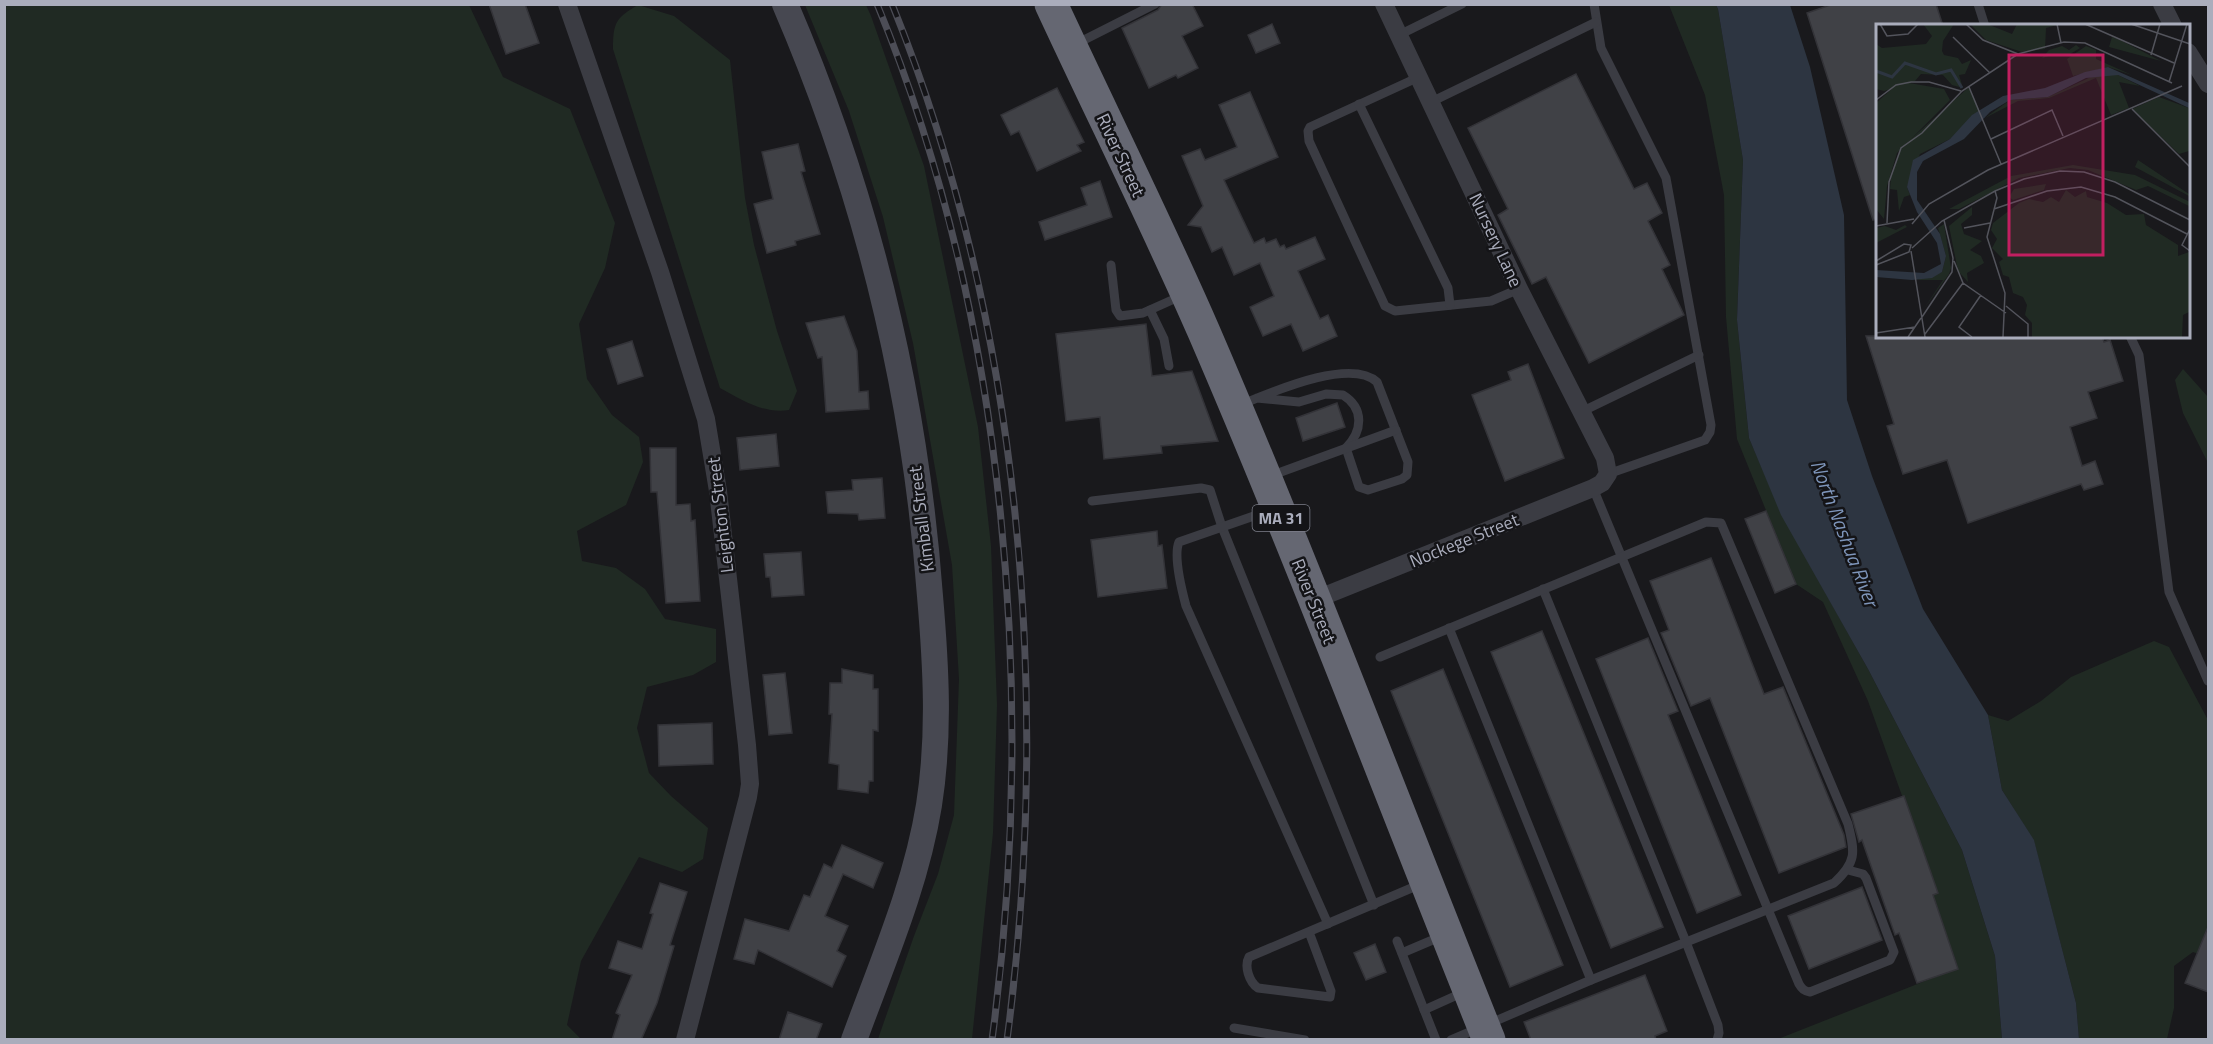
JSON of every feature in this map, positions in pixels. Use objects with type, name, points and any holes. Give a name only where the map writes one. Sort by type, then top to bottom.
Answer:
[{"type":"highway","name":"River Street","points":[[1052,4],[1186,294],[1246,402],[1264,478],[1486,1032]]},
{"type":"main road","name":"Kimball Street","points":[[785,4],[847,168],[888,316],[910,428],[920,497],[934,641],[936,743],[924,831],[907,895],[854,1040]]},
{"type":"street","name":"Leighton Street","points":[[567,4],[660,272],[706,419],[718,491],[744,722],[749,777],[748,797],[685,1040]]},
{"type":"street","name":"Nursery Lane","points":[[1384,4],[1519,288],[1605,458],[1608,474]]},
{"type":"street","points":[[2162,4],[2172,24]]},
{"type":"street","points":[[2189,55],[2208,84]]},
{"type":"street","name":"Nockege Street","points":[[1314,600],[1593,488],[1602,483],[1608,474]]},
{"type":"lane","points":[[1071,46],[1155,4]]},
{"type":"lane","points":[[1399,35],[1462,4]]},
{"type":"lane","points":[[1594,4],[1601,48],[1666,178],[1711,425],[1705,440],[1608,474]]},
{"type":"lane","points":[[1978,4],[1984,24]]},
{"type":"lane","points":[[1431,102],[1596,22]]},
{"type":"lane","points":[[1419,77],[1310,127],[1308,136],[1385,306],[1395,311],[1495,300],[1519,288]]},
{"type":"lane","points":[[1359,104],[1448,288],[1450,305]]},
{"type":"lane","points":[[1111,265],[1117,313],[1120,316],[1150,310],[1186,294]]},
{"type":"lane","points":[[1150,310],[1164,339],[1169,366]]},
{"type":"lane","points":[[2131,338],[2139,355],[2169,592],[2208,681]]},
{"type":"lane","points":[[1581,412],[1699,355]]},
{"type":"lane","points":[[1246,402],[1310,379],[1328,375],[1366,376],[1377,382],[1408,462],[1407,475],[1402,479],[1368,490],[1359,487],[1346,448]]},
{"type":"lane","points":[[1246,402],[1299,402],[1326,394],[1342,395],[1358,412],[1360,420],[1357,434],[1346,448]]},
{"type":"lane","points":[[1264,478],[1396,430]]},
{"type":"lane","points":[[1092,501],[1206,488],[1210,490],[1214,496],[1222,527],[1374,905]]},
{"type":"lane","points":[[1593,488],[1802,990],[1810,992],[1890,960],[1894,952],[1866,878],[1863,874],[1848,870]]},
{"type":"lane","points":[[1276,508],[1179,542],[1177,545],[1183,595],[1328,924]]},
{"type":"lane","points":[[1380,657],[1706,522],[1717,522],[1723,526],[1848,824],[1853,845],[1852,860],[1848,870],[1834,883],[1591,980],[1486,1032],[1452,1039]]},
{"type":"lane","points":[[1543,589],[1686,942],[1718,1025],[1717,1040]]},
{"type":"lane","points":[[1449,628],[1591,980]]},
{"type":"lane","points":[[1308,932],[1330,991],[1330,997],[1258,988],[1254,985],[1247,966],[1249,957],[1308,932],[1374,905],[1426,882]]},
{"type":"lane","points":[[1402,953],[1447,934]]},
{"type":"lane","points":[[1397,941],[1436,1040]]},
{"type":"lane","points":[[1424,1010],[1469,990]]},
{"type":"lane","points":[[1234,1028],[1305,1040]]},
{"type":"shaded area","points":[[5,4],[469,5],[503,77],[570,109],[615,223],[605,268],[579,324],[587,379],[612,415],[639,437],[643,462],[626,505],[577,531],[582,561],[616,568],[645,589],[665,619],[716,629],[716,662],[693,675],[647,687],[637,728],[649,773],[671,796],[708,828],[703,859],[682,872],[639,857],[581,961],[567,1025],[581,1039],[5,1039]]},
{"type":"shaded area","points":[[638,5],[674,16],[730,60],[745,198],[754,245],[777,331],[797,391],[789,410],[762,408],[720,388],[613,49],[617,22]]},
{"type":"shaded area","points":[[805,5],[866,5],[871,16],[924,166],[978,427],[991,546],[997,705],[993,833],[972,1039],[878,1039],[938,874],[954,815],[959,679],[952,565],[913,343],[883,217],[849,111]]},
{"type":"shaded area","points":[[1669,5],[1716,5],[1718,9],[1743,160],[1737,320],[1749,438],[1782,515],[1868,669],[1962,850],[1995,956],[2002,1039],[1778,1039],[1958,968],[1933,895],[1937,893],[1868,701],[1823,602],[1796,584],[1737,439],[1726,317],[1724,195],[1705,95]]},
{"type":"shaded area","points":[[2183,369],[2208,397],[2208,463],[2183,413],[2175,380]]},
{"type":"shaded area","points":[[2154,641],[2169,647],[2208,720],[2208,957],[2193,952],[2174,966],[2174,1008],[2167,1039],[2079,1039],[2076,1003],[2034,841],[2002,790],[1988,715],[2008,721],[2041,701],[2071,677]]},
{"type":"water","name":"North Nashua River","points":[[1716,5],[1790,5],[1810,67],[1844,215],[1847,400],[1872,476],[1923,609],[1988,715],[2002,790],[2034,840],[2076,1003],[2079,1039],[2002,1039],[1995,956],[1962,850],[1868,669],[1781,515],[1749,438],[1737,320],[1743,160]]},
{"type":"building","points":[[489,4],[525,4],[539,43],[506,54]]},
{"type":"building","points":[[1162,4],[1192,4],[1203,26],[1182,36],[1198,68],[1178,78],[1176,75],[1149,88],[1122,28],[1158,10]]},
{"type":"building","points":[[1833,4],[1936,4],[1942,24],[1876,24],[1876,219],[1873,220],[1807,13]]},
{"type":"building","points":[[1272,24],[1280,43],[1256,53],[1248,35]]},
{"type":"building","points":[[1576,74],[1634,189],[1647,183],[1662,213],[1648,221],[1670,265],[1662,269],[1684,315],[1589,363],[1546,277],[1532,284],[1498,215],[1508,209],[1468,128]]},
{"type":"building","points":[[1057,88],[1084,142],[1077,145],[1081,151],[1037,171],[1019,131],[1011,135],[1001,115]]},
{"type":"building","points":[[1250,92],[1278,157],[1224,180],[1254,243],[1264,238],[1266,243],[1276,239],[1280,247],[1284,245],[1286,249],[1315,237],[1325,259],[1298,271],[1320,319],[1328,315],[1337,336],[1303,351],[1291,324],[1263,336],[1250,307],[1274,296],[1260,263],[1234,275],[1222,247],[1212,252],[1201,227],[1188,225],[1203,206],[1182,156],[1200,149],[1205,160],[1237,147],[1219,105]]},
{"type":"building","points":[[798,144],[805,171],[801,172],[820,234],[795,241],[796,245],[767,253],[754,204],[773,199],[762,152]]},
{"type":"building","points":[[1100,181],[1112,217],[1045,240],[1039,222],[1087,205],[1081,188]]},
{"type":"building","points":[[844,316],[857,351],[859,392],[868,391],[869,409],[826,412],[822,357],[818,358],[806,323]]},
{"type":"building","points":[[1146,324],[1152,376],[1192,371],[1218,441],[1161,446],[1162,453],[1104,459],[1100,417],[1066,421],[1056,334]]},
{"type":"building","points":[[1866,336],[1876,336],[1876,338],[2103,338],[2104,342],[2110,340],[2123,381],[2088,392],[2097,418],[2070,427],[2082,466],[2095,461],[2103,484],[2084,490],[2081,484],[1968,523],[1947,460],[1903,474],[1887,426],[1894,424]]},
{"type":"building","points":[[632,341],[643,376],[618,384],[607,349]]},
{"type":"building","points":[[1528,364],[1564,458],[1505,481],[1472,395],[1511,380],[1508,372]]},
{"type":"building","points":[[1337,403],[1345,427],[1303,441],[1296,418]]},
{"type":"building","points":[[776,434],[779,466],[740,470],[737,438]]},
{"type":"building","points":[[650,448],[676,448],[676,505],[690,504],[691,521],[695,520],[700,601],[666,603],[657,492],[651,492]]},
{"type":"building","points":[[882,478],[885,518],[859,520],[858,514],[828,513],[826,492],[853,490],[852,480]]},
{"type":"building","points":[[1766,511],[1796,584],[1775,593],[1745,519]]},
{"type":"building","points":[[1157,531],[1158,546],[1162,545],[1167,588],[1098,597],[1091,540]]},
{"type":"building","points":[[801,552],[804,595],[772,597],[770,577],[766,577],[764,554]]},
{"type":"building","points":[[1711,558],[1764,694],[1783,687],[1844,835],[1846,847],[1779,873],[1710,698],[1691,706],[1661,633],[1669,630],[1650,581]]},
{"type":"building","points":[[1542,631],[1663,927],[1611,948],[1491,652]]},
{"type":"building","points":[[1648,638],[1678,711],[1668,715],[1741,895],[1697,913],[1596,659]]},
{"type":"building","points":[[842,669],[873,675],[873,689],[878,689],[878,731],[873,730],[873,781],[869,781],[868,793],[838,789],[839,765],[829,763],[832,714],[829,714],[830,683],[842,683]]},
{"type":"building","points":[[1443,669],[1563,965],[1510,987],[1391,691]]},
{"type":"building","points":[[785,673],[792,733],[769,735],[763,675]]},
{"type":"building","points":[[712,723],[713,764],[659,766],[658,725]]},
{"type":"building","points":[[1904,796],[1938,893],[1933,895],[1958,969],[1917,983],[1899,933],[1895,935],[1862,840],[1859,842],[1851,814]]},
{"type":"building","points":[[842,845],[883,863],[873,888],[843,874],[825,916],[848,926],[837,951],[846,956],[832,987],[758,950],[754,964],[734,959],[745,919],[789,931],[804,895],[810,897],[824,864],[832,868]]},
{"type":"building","points":[[660,883],[687,892],[670,945],[674,946],[657,1003],[641,1040],[612,1040],[620,1015],[616,1013],[632,975],[609,968],[618,941],[642,949]]},
{"type":"building","points":[[1862,887],[1882,940],[1809,969],[1788,916]]},
{"type":"building","points":[[2208,927],[2208,992],[2185,983]]},
{"type":"building","points":[[1375,944],[1386,972],[1366,980],[1354,953]]},
{"type":"building","points":[[1645,975],[1667,1031],[1655,1036],[1656,1040],[1531,1040],[1524,1022]]},
{"type":"building","points":[[788,1012],[822,1024],[816,1040],[779,1040]]},
{"type":"railway","points":[[877,4],[921,125],[957,252],[983,382],[1000,514],[1010,647],[1011,780],[1005,912],[992,1040]]},
{"type":"railway","points":[[892,4],[936,127],[971,253],[997,383],[1015,514],[1025,647],[1026,779],[1020,911],[1007,1040]]}]
